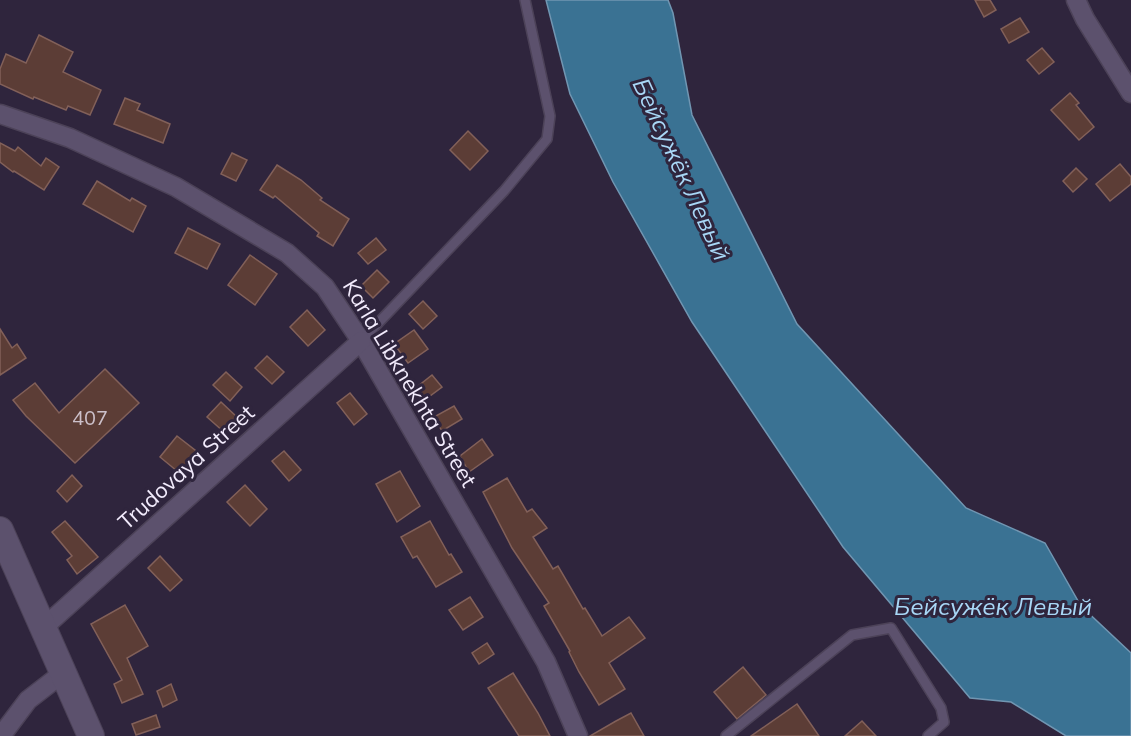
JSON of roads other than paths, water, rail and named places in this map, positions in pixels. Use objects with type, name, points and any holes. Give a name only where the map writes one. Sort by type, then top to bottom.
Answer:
[{"type":"main road","points":[[0,530],[91,736]]},
{"type":"street","points":[[1076,0],[1085,19],[1131,93]]},
{"type":"street","name":"Karla Libknekhta Street","points":[[0,114],[70,138],[176,187],[287,253],[325,287],[361,341],[546,662],[578,736]]},
{"type":"street","name":"Trudovaya Street","points":[[43,628],[361,341]]},
{"type":"street","points":[[1,736],[28,700],[63,673]]},
{"type":"lane","points":[[361,341],[504,191],[547,139],[550,116],[525,0]]},
{"type":"lane","points":[[726,736],[852,635],[891,628],[941,708],[944,722],[928,736]]},
{"type":"water","name":"Бейсужёк Левый","points":[[546,0],[668,0],[673,13],[692,115],[797,324],[966,508],[1045,543],[1081,606],[1131,653],[1131,736],[1066,736],[1011,702],[970,698],[843,547],[692,322],[613,182],[570,94]]}]
